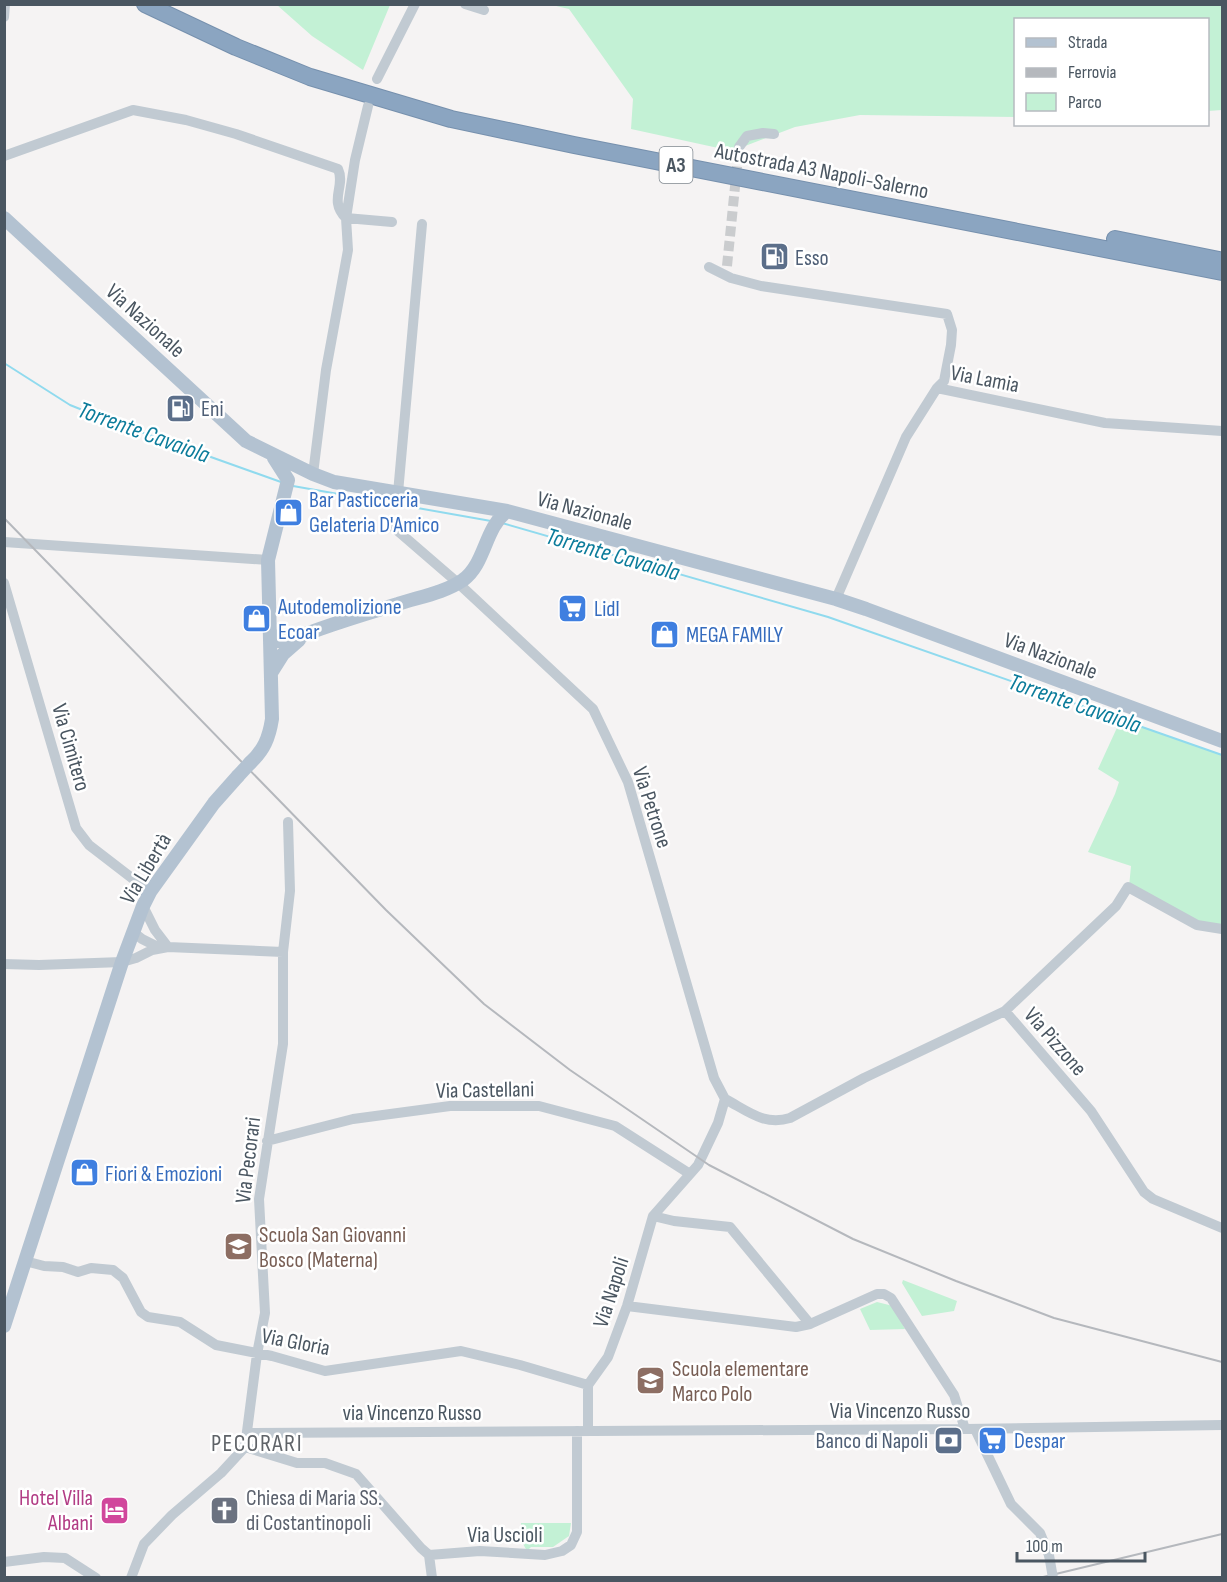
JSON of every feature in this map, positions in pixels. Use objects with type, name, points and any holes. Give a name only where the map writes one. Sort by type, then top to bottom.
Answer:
[{"type":"highway","name":"Autostrada A3 Napoli-Salerno","points":[[146,4],[236,47],[310,77],[451,119],[574,146],[1222,272]]},
{"type":"highway","name":"Autostrada A3 Napoli-Salerno","points":[[168,4],[253,43],[327,72],[471,113],[1222,261]]},
{"type":"main road","name":"Via Nazionale","points":[[4,218],[246,441],[313,474],[334,482],[507,511],[836,600],[877,613],[1222,741]]},
{"type":"main road","points":[[269,454],[279,463],[288,480],[302,474],[313,474]]},
{"type":"main road","name":"Via Libertà","points":[[4,1326],[122,962],[143,906],[150,892],[214,803],[260,754],[269,738],[272,719],[268,561],[288,480]]},
{"type":"main road","points":[[477,505],[484,517],[486,541]]},
{"type":"main road","points":[[270,632],[276,640],[282,642],[445,589],[461,581],[478,561],[498,518],[507,511]]},
{"type":"main road","points":[[270,674],[283,654],[308,633]]},
{"type":"street","points":[[4,17],[5,4]]},
{"type":"street","points":[[377,79],[415,4]]},
{"type":"street","points":[[465,4],[484,10]]},
{"type":"street","points":[[313,474],[324,381],[348,250],[346,218],[355,159],[368,105]]},
{"type":"street","points":[[4,156],[133,110],[186,120],[236,134],[338,169],[340,174],[338,206],[346,218]]},
{"type":"street","points":[[739,147],[747,136],[763,133],[774,134]]},
{"type":"street","points":[[346,218],[392,222]]},
{"type":"street","points":[[398,493],[422,224]]},
{"type":"street","points":[[727,266],[731,278]]},
{"type":"street","points":[[709,267],[731,278],[761,286],[947,314],[952,330],[951,345],[944,381],[937,388]]},
{"type":"street","name":"Via Lamia","points":[[836,600],[906,437],[937,388],[1105,423],[1222,430]]},
{"type":"street","name":"Via Petrone","points":[[392,526],[461,581],[593,709],[628,783],[714,1078],[725,1099]]},
{"type":"street","points":[[4,543],[268,561]]},
{"type":"street","name":"Via Cimitero","points":[[4,583],[76,828],[89,845],[150,892]]},
{"type":"street","name":"Via Pecorari","points":[[131,1578],[144,1544],[172,1515],[221,1473],[244,1447],[247,1433],[257,1354],[265,1314],[259,1199],[282,1044],[283,952],[290,891],[288,822]]},
{"type":"street","points":[[1005,1011],[1116,906],[1128,887],[1197,925],[1222,929]]},
{"type":"street","points":[[143,906],[164,945]]},
{"type":"street","points":[[133,932],[164,945],[283,952]]},
{"type":"street","points":[[4,964],[122,962],[164,945]]},
{"type":"street","name":"Via Pizzone","points":[[725,1099],[761,1118],[777,1122],[790,1118],[864,1078],[1005,1011],[1091,1112],[1144,1192],[1154,1199],[1222,1228]]},
{"type":"street","points":[[690,1174],[698,1165],[713,1134],[725,1099]]},
{"type":"street","name":"Via Castellani","points":[[267,1140],[353,1119],[450,1106],[539,1106],[615,1126],[690,1174]]},
{"type":"street","name":"Via Napoli","points":[[588,1385],[608,1357],[627,1306],[652,1216],[690,1174]]},
{"type":"street","points":[[652,1216],[674,1221],[730,1227],[810,1324]]},
{"type":"street","name":"Via Gloria","points":[[25,1261],[44,1266],[63,1267],[78,1272],[91,1268],[113,1270],[123,1278],[141,1312],[148,1317],[180,1322],[216,1345],[326,1371],[461,1351],[588,1385]]},
{"type":"street","points":[[627,1306],[796,1328],[877,1294],[884,1294],[891,1298],[954,1395],[1011,1504],[1040,1533],[1049,1555],[1053,1578]]},
{"type":"street","points":[[582,1431],[588,1385]]},
{"type":"street","name":"Via Vincenzo Russo","points":[[582,1431],[1222,1425]]},
{"type":"street","name":"via Vincenzo Russo","points":[[247,1433],[582,1431]]},
{"type":"street","name":"Via Uscioli","points":[[429,1555],[480,1551],[545,1555],[562,1551],[571,1545],[576,1532],[582,1431]]},
{"type":"street","points":[[244,1447],[297,1463],[324,1463],[356,1474],[429,1555],[432,1578]]},
{"type":"street","points":[[4,1562],[44,1557],[65,1558],[96,1578]]},
{"type":"street","points":[[136,1565],[143,1578]]},
{"type":"green space","points":[[277,5],[390,5],[363,70],[312,36]]},
{"type":"green space","points":[[552,5],[1222,5],[1222,110],[1209,111],[1209,18],[1014,18],[1014,117],[860,115],[795,127],[732,151],[631,129],[633,99],[569,9]]},
{"type":"green space","points":[[1121,719],[1222,755],[1222,928],[1197,925],[1129,887],[1131,866],[1088,852],[1119,782],[1098,769]]},
{"type":"green space","points":[[903,1280],[957,1301],[954,1311],[922,1316],[902,1283]]},
{"type":"green space","points":[[877,1302],[893,1306],[905,1329],[870,1330],[860,1309]]},
{"type":"green space","points":[[521,1523],[571,1523],[569,1536],[553,1547],[531,1547],[527,1551],[522,1542]]},
{"type":"waterway","name":"Torrente Cavaiola","points":[[4,363],[70,405],[281,482]]},
{"type":"waterway","name":"Torrente Cavaiola","points":[[293,486],[491,521]]},
{"type":"waterway","name":"Torrente Cavaiola","points":[[502,523],[828,617],[1222,755]]},
{"type":"tunnel","points":[[727,266],[739,147]]},
{"type":"railway","points":[[4,518],[386,910],[484,1004],[570,1070],[709,1165],[853,1239],[1054,1318],[1222,1362]]},
{"type":"railway","points":[[1039,1578],[1222,1534]]},
{"type":"place","name":"Esso","points":[[774,257]]},
{"type":"place","name":"Eni","points":[[180,408]]},
{"type":"place","name":"Bar Pasticceria Gelateria D'Amico","points":[[288,512]]},
{"type":"place","name":"Lidl","points":[[573,608]]},
{"type":"place","name":"Autodemolizione Ecoar","points":[[257,619]]},
{"type":"place","name":"MEGA FAMILY","points":[[665,634]]},
{"type":"place","name":"Fiori & Emozioni","points":[[84,1173]]},
{"type":"place","name":"Scuola San Giovanni Bosco (Materna)","points":[[238,1247]]},
{"type":"place","name":"Scuola elementare Marco Polo","points":[[651,1381]]},
{"type":"place","name":"Banco di Napoli","points":[[949,1440]]},
{"type":"place","name":"Despar","points":[[993,1440]]},
{"type":"place","name":"Hotel Villa Albani","points":[[114,1510]]},
{"type":"place","name":"Chiesa di Maria SS. di Costantinopoli","points":[[225,1510]]},
{"type":"district","name":"PECORARI","points":[[257,1443]]}]
